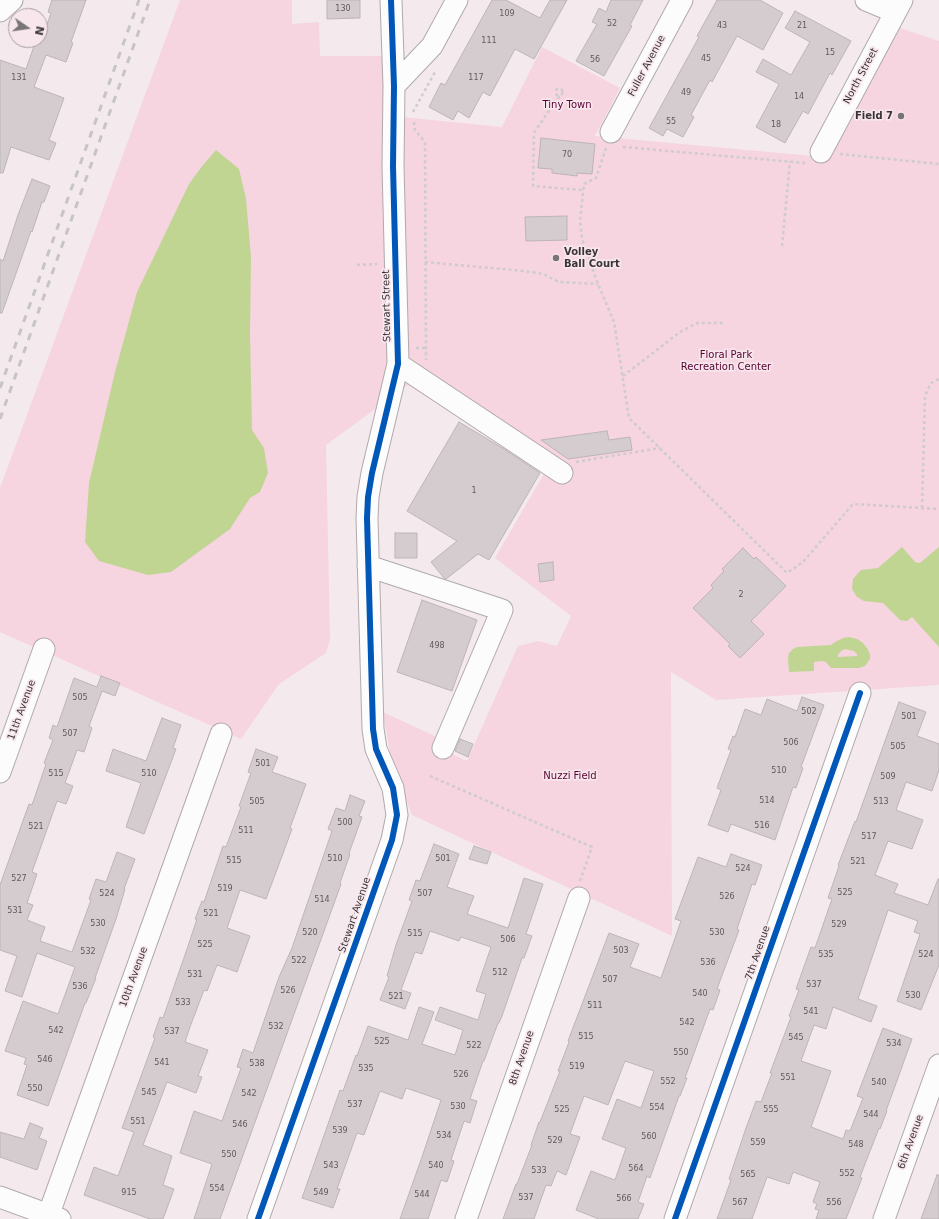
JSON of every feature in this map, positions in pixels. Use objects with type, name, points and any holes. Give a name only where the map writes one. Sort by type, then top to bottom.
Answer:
[{"type":"street","points":[[0,11],[12,0]]},
{"type":"street","name":"Stewart Street","points":[[370,608],[367,518],[368,497],[372,473],[398,364],[394,86],[391,0]]},
{"type":"street","points":[[394,86],[432,46],[457,0]]},
{"type":"street","name":"Fuller Avenue","points":[[617,139],[682,0]]},
{"type":"street","points":[[866,0],[898,6]]},
{"type":"street","name":"North Street","points":[[821,152],[898,6]]},
{"type":"street","points":[[398,364],[565,468]]},
{"type":"street","points":[[368,566],[502,610],[444,748]]},
{"type":"street","name":"Stewart Avenue","points":[[258,1219],[392,840],[397,815],[393,788],[376,749],[373,729],[370,608]]},
{"type":"street","name":"11th Avenue","points":[[0,772],[44,649]]},
{"type":"street","name":"7th Avenue","points":[[675,1219],[860,693]]},
{"type":"street","name":"10th Avenue","points":[[52,1218],[221,734]]},
{"type":"street","name":"8th Avenue","points":[[466,1219],[579,898]]},
{"type":"street","name":"6th Avenue","points":[[884,1219],[939,1065]]},
{"type":"street","points":[[0,1197],[52,1218]]},
{"type":"path","points":[[412,113],[438,67]]},
{"type":"path","points":[[559,96],[557,103],[548,112],[534,133],[533,186],[583,190]]},
{"type":"path","points":[[413,119],[415,130],[425,142],[426,361]]},
{"type":"path","points":[[939,164],[821,152],[815,163],[617,139],[596,178],[584,184],[580,221],[582,239],[598,284],[614,322],[629,418],[787,573],[803,562],[853,504],[939,509]]},
{"type":"path","points":[[782,246],[790,161]]},
{"type":"path","points":[[425,262],[524,271],[543,274],[559,282],[598,284]]},
{"type":"path","points":[[357,265],[384,264]]},
{"type":"path","points":[[623,376],[680,332],[691,326],[697,323],[723,323]]},
{"type":"path","points":[[922,508],[925,396],[931,383],[939,379]]},
{"type":"path","points":[[565,468],[660,448]]},
{"type":"path","points":[[430,776],[592,847],[578,887],[579,898]]},
{"type":"green space","points":[[180,0],[292,0],[292,24],[319,22],[320,56],[384,56],[402,117],[502,127],[542,47],[620,88],[595,136],[824,157],[894,26],[939,41],[939,685],[716,700],[671,672],[672,936],[412,815],[392,765],[383,712],[454,745],[450,753],[467,761],[518,646],[538,641],[557,646],[571,616],[495,558],[545,472],[408,385],[326,445],[330,640],[326,653],[279,684],[241,739],[0,632],[0,488]]},
{"type":"shaded area","points":[[216,150],[239,169],[246,199],[251,257],[250,334],[252,430],[264,448],[268,473],[260,492],[250,498],[230,529],[171,572],[148,575],[99,561],[85,542],[89,483],[115,372],[137,292],[189,184]]},
{"type":"shaded area","points":[[902,547],[915,562],[920,563],[939,547],[939,647],[912,617],[907,621],[900,620],[883,603],[864,601],[857,597],[852,589],[853,579],[861,570],[878,568]]},
{"type":"shaded area","points":[[849,637],[857,639],[867,648],[870,654],[870,659],[865,666],[859,668],[831,668],[826,662],[822,661],[814,662],[814,671],[789,672],[788,658],[789,653],[793,649],[797,647],[831,645],[843,638]],"holes":[[[845,649],[854,651],[857,656],[838,657],[841,651]]]},
{"type":"building","points":[[52,0],[86,0],[71,42],[73,43],[66,62],[46,55],[34,87],[64,98],[49,140],[56,143],[49,160],[11,147],[3,173],[0,173],[0,60],[26,69],[33,48],[48,48],[48,21],[51,13],[48,12]]},
{"type":"building","points":[[327,0],[360,0],[360,18],[327,19]]},
{"type":"building","points":[[492,0],[506,0],[540,18],[550,0],[567,0],[534,59],[515,49],[490,96],[483,92],[469,118],[458,111],[453,120],[429,107],[441,83],[445,85]]},
{"type":"building","points":[[611,0],[643,0],[630,25],[632,26],[604,76],[576,61],[597,24],[592,22],[599,8],[606,12]]},
{"type":"building","points":[[717,0],[760,0],[783,13],[763,50],[737,36],[712,82],[710,80],[691,115],[694,117],[683,137],[667,129],[663,136],[649,128],[699,37],[697,36]]},
{"type":"building","points":[[795,11],[851,41],[832,75],[830,73],[808,114],[803,111],[785,143],[756,127],[779,84],[756,72],[763,59],[791,75],[810,42],[785,28]]},
{"type":"building","points":[[541,138],[595,144],[592,174],[577,173],[577,176],[552,173],[552,169],[538,168]]},
{"type":"building","points":[[32,179],[50,186],[44,202],[42,202],[32,232],[31,231],[2,313],[0,313],[0,259],[3,261]]},
{"type":"building","points":[[567,216],[567,240],[526,241],[525,217]]},
{"type":"building","points":[[459,422],[540,473],[489,560],[478,554],[446,579],[431,562],[457,541],[407,511]]},
{"type":"building","points":[[607,431],[609,440],[630,437],[632,450],[568,459],[541,440]]},
{"type":"building","points":[[395,533],[417,533],[417,558],[395,558]]},
{"type":"building","points":[[743,548],[754,559],[756,557],[786,586],[751,621],[764,634],[740,658],[728,646],[730,644],[693,608],[713,588],[711,585],[724,571],[722,569]]},
{"type":"building","points":[[553,562],[554,580],[540,582],[538,564]]},
{"type":"building","points":[[422,600],[477,620],[452,691],[397,672]]},
{"type":"building","points":[[101,676],[120,683],[115,696],[102,691],[89,726],[92,728],[84,752],[77,750],[65,783],[73,786],[66,804],[57,801],[32,872],[37,874],[27,903],[33,905],[27,920],[45,927],[40,941],[72,952],[91,900],[89,899],[96,879],[106,882],[117,852],[135,859],[96,978],[85,1003],[48,1106],[17,1095],[27,1065],[24,1064],[26,1058],[5,1051],[23,1001],[58,1014],[75,967],[37,953],[22,997],[5,991],[17,956],[0,950],[0,885],[29,804],[32,805],[46,764],[44,763],[53,740],[49,738],[53,725],[57,727],[74,678],[97,687]]},
{"type":"building","points":[[802,697],[824,705],[801,767],[803,768],[796,788],[793,787],[775,840],[731,824],[728,832],[708,825],[721,790],[717,788],[731,750],[728,749],[733,736],[735,737],[745,709],[761,715],[767,699],[797,711]]},
{"type":"building","points":[[899,702],[926,712],[917,736],[939,744],[939,770],[932,791],[906,782],[896,810],[923,820],[912,849],[888,841],[875,875],[898,884],[894,893],[928,905],[939,879],[939,965],[921,1010],[897,1001],[920,934],[914,932],[918,921],[888,910],[858,999],[877,1006],[871,1022],[833,1007],[826,1029],[814,1025],[801,1061],[831,1071],[811,1127],[843,1139],[846,1130],[850,1131],[863,1098],[857,1096],[883,1028],[912,1039],[887,1111],[860,1177],[862,1178],[846,1219],[816,1219],[819,1210],[815,1209],[817,1204],[813,1202],[820,1182],[793,1172],[789,1184],[767,1177],[752,1219],[717,1219],[756,1101],[761,1102],[772,1073],[770,1073],[791,1017],[789,1016],[799,990],[796,989],[811,947],[815,948],[832,899],[828,898],[839,866],[838,865],[855,821],[856,822]]},
{"type":"building","points":[[162,718],[181,725],[173,748],[176,749],[144,834],[126,827],[141,783],[106,771],[113,749],[146,761]]},
{"type":"building","points":[[460,739],[473,744],[468,757],[455,751]]},
{"type":"building","points":[[256,749],[278,757],[272,772],[306,784],[290,828],[292,829],[266,899],[240,890],[227,928],[250,936],[237,972],[217,965],[207,991],[204,990],[190,1027],[185,1042],[208,1050],[198,1076],[202,1077],[196,1093],[167,1082],[143,1145],[172,1156],[163,1185],[174,1189],[163,1219],[150,1219],[84,1195],[94,1167],[118,1176],[134,1132],[122,1128],[155,1038],[153,1037],[160,1017],[163,1018],[197,919],[195,919],[202,901],[204,902],[223,846],[226,847],[241,807],[239,806],[251,773],[248,772]]},
{"type":"building","points":[[350,795],[365,801],[359,816],[362,817],[349,853],[350,854],[340,883],[341,884],[220,1219],[194,1219],[212,1164],[180,1153],[194,1111],[222,1121],[241,1068],[237,1067],[243,1049],[253,1053],[279,977],[292,948],[332,831],[328,829],[336,808],[345,811]]},
{"type":"building","points":[[434,844],[459,854],[447,887],[474,896],[467,914],[508,928],[524,878],[543,884],[526,934],[532,936],[524,958],[522,958],[502,1016],[483,1061],[470,1099],[477,1101],[470,1123],[464,1121],[451,1160],[454,1161],[447,1182],[441,1180],[428,1219],[400,1219],[441,1100],[406,1088],[402,1099],[380,1091],[364,1135],[357,1133],[337,1189],[340,1189],[333,1208],[302,1198],[340,1090],[343,1091],[368,1026],[408,1040],[419,1007],[434,1012],[422,1044],[455,1055],[463,1030],[435,1020],[440,1007],[478,1020],[486,994],[476,991],[491,947],[461,937],[459,941],[430,931],[422,954],[415,952],[401,990],[411,993],[405,1009],[380,1000],[389,977],[387,976],[396,945],[412,901],[409,900],[416,880],[420,881]]},
{"type":"building","points":[[474,846],[491,852],[487,864],[469,859]]},
{"type":"building","points":[[731,854],[762,865],[755,885],[752,884],[737,929],[739,930],[717,989],[720,990],[713,1010],[710,1009],[685,1078],[687,1078],[679,1096],[650,1178],[647,1176],[638,1202],[644,1204],[638,1219],[599,1219],[576,1210],[591,1171],[615,1180],[626,1148],[602,1139],[617,1099],[641,1108],[654,1071],[625,1061],[608,1105],[584,1096],[570,1134],[580,1137],[566,1175],[557,1171],[551,1186],[546,1185],[534,1219],[503,1219],[532,1145],[539,1122],[560,1071],[558,1071],[569,1042],[568,1041],[609,933],[639,944],[630,967],[661,978],[681,921],[675,919],[698,857],[726,867]]},
{"type":"building","points":[[30,1123],[43,1128],[39,1138],[47,1141],[37,1170],[0,1157],[0,1132],[24,1139]]},
{"type":"building","points":[[937,1175],[939,1175],[939,1219],[921,1219]]},
{"type":"railway","points":[[0,388],[139,0]]},
{"type":"railway","points":[[0,419],[150,0]]},
{"type":"cycle path","points":[[258,1219],[392,840],[397,815],[393,788],[376,749],[373,729],[367,518],[368,497],[372,473],[398,364],[393,166],[394,86],[391,0]]},
{"type":"cycle path","points":[[675,1219],[860,693]]},
{"type":"place","name":"Field 7","points":[[901,116]]},
{"type":"place","name":"Volley Ball Court","points":[[556,258]]},
{"type":"park label","name":"Tiny Town","points":[[567,105]]},
{"type":"park label","name":"Floral Park Recreation Center","points":[[726,360]]},
{"type":"park label","name":"Nuzzi Field","points":[[570,776]]}]
